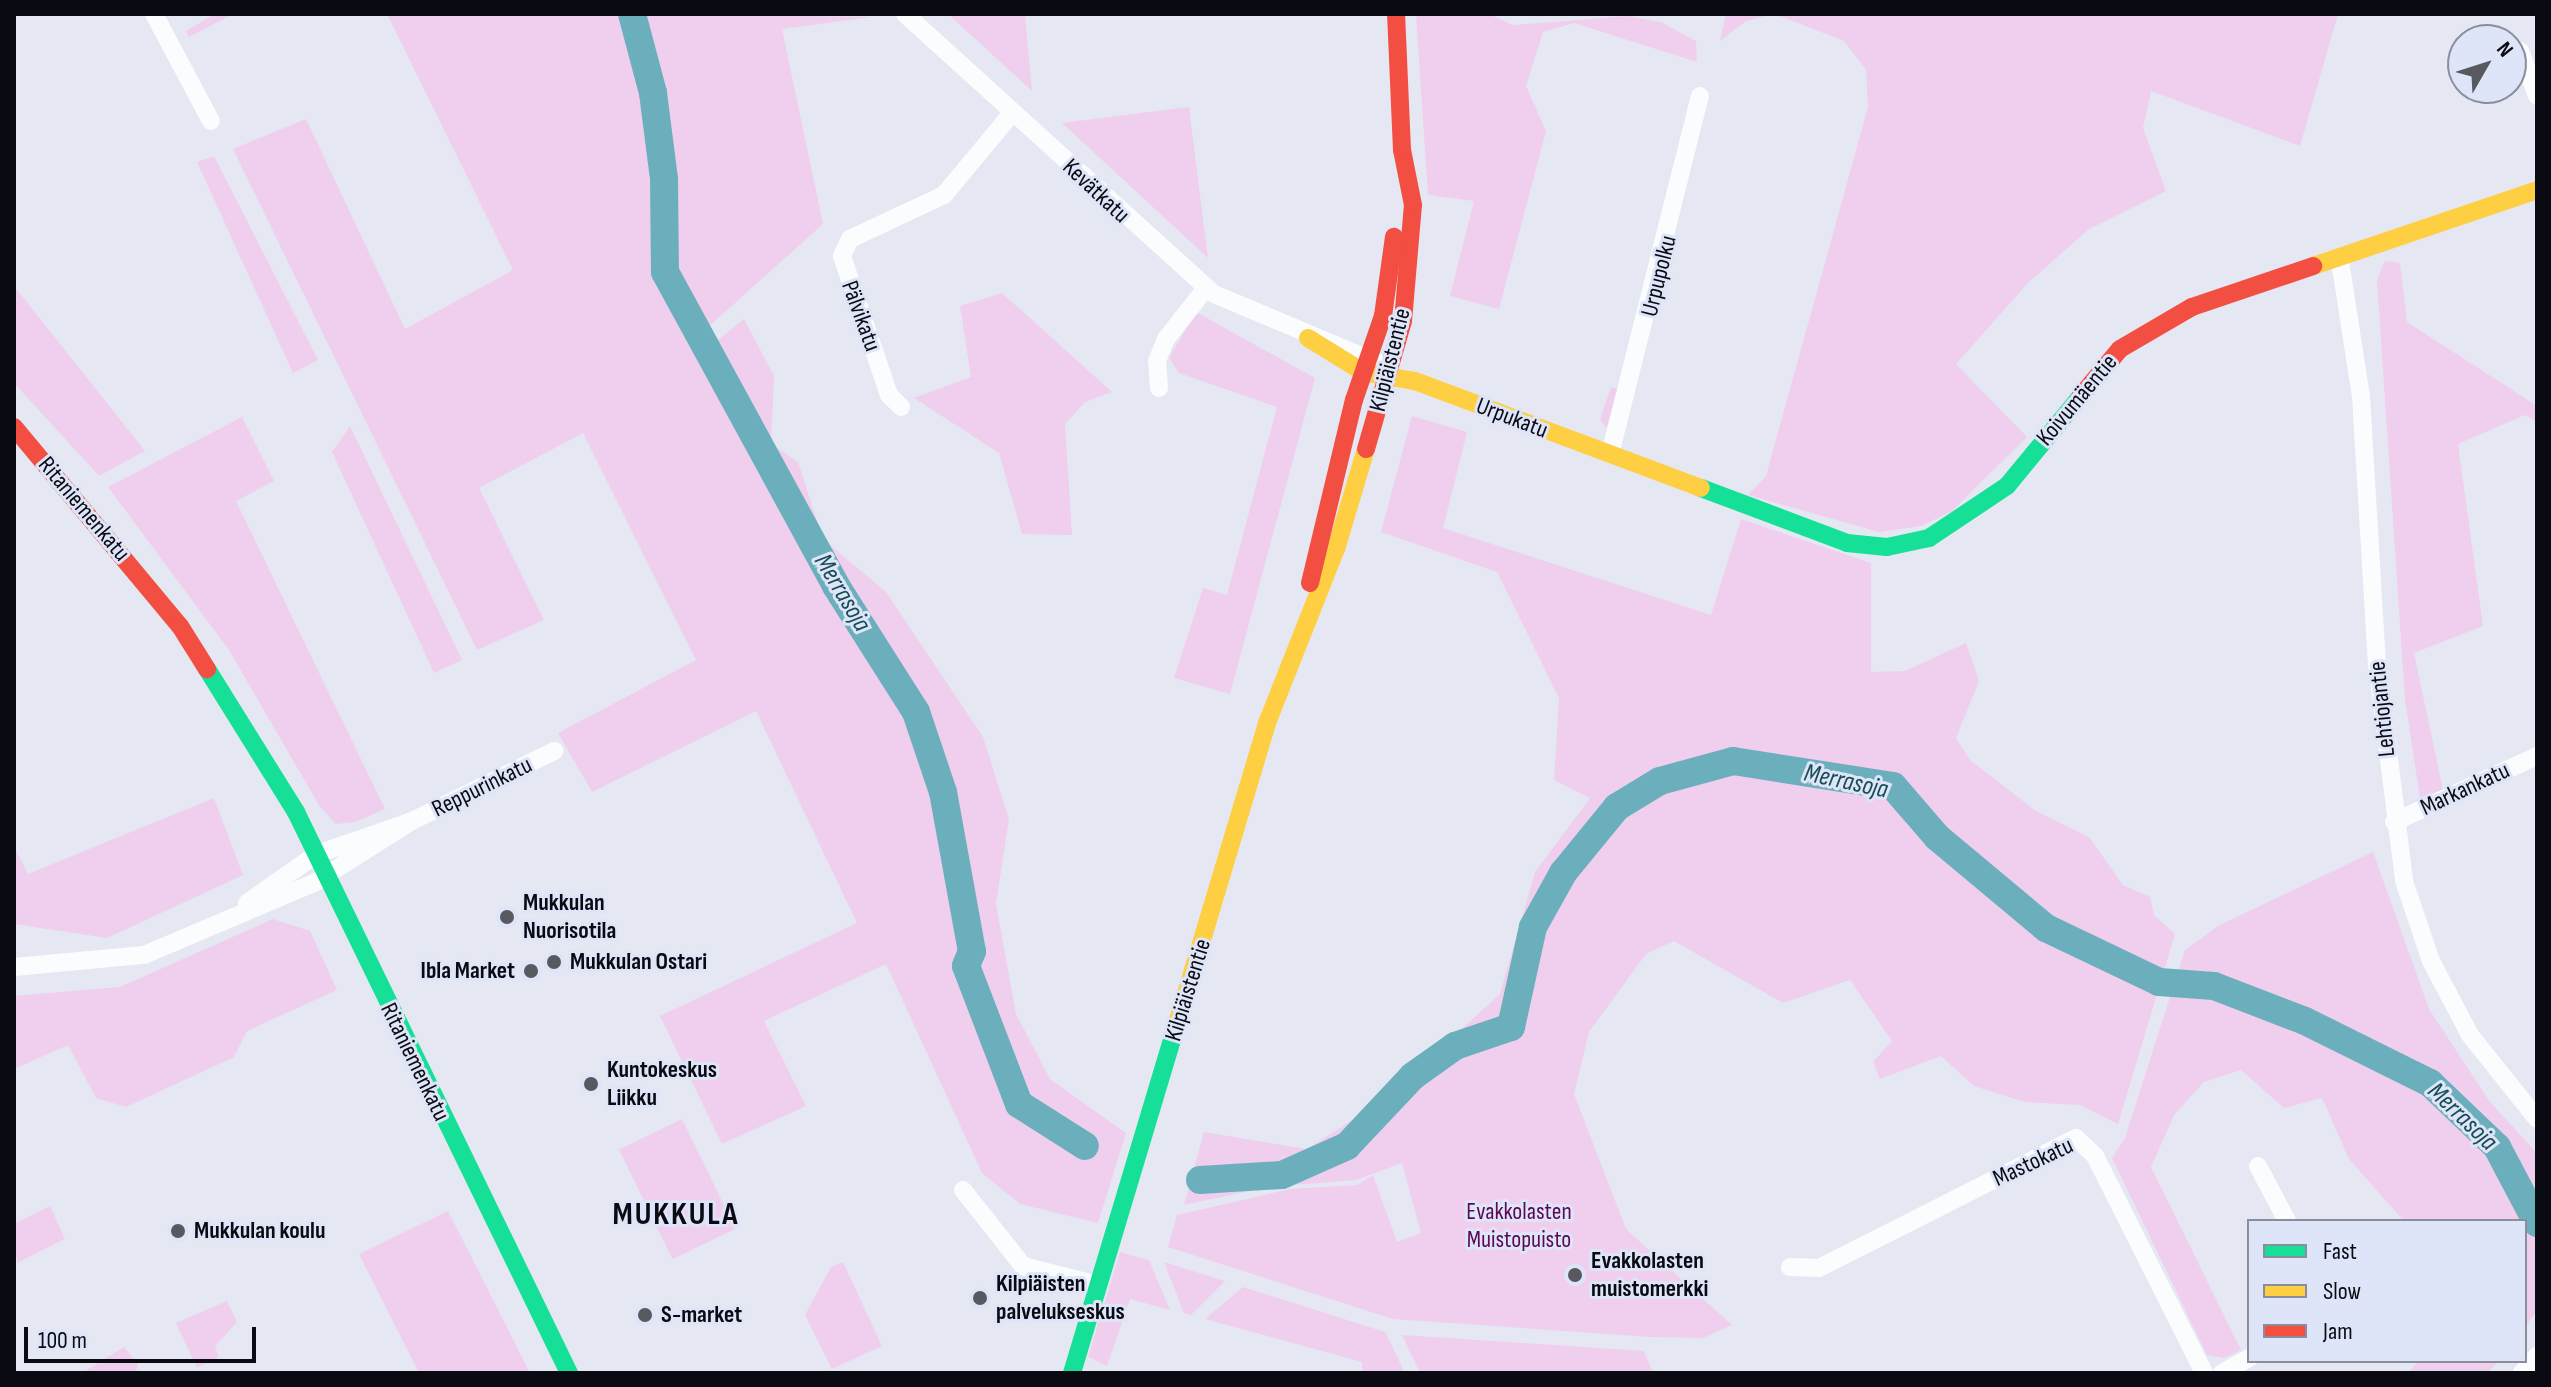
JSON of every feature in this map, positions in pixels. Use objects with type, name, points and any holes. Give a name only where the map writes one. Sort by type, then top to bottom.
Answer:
[{"type":"street","points":[[154,14],[211,121]]},
{"type":"street","name":"Kevätkatu","points":[[905,14],[1206,288],[1308,338],[1390,373]]},
{"type":"street","name":"Kilpiäistentie","points":[[1072,1373],[1307,607],[1317,539],[1393,261],[1402,150],[1396,14]]},
{"type":"street","points":[[2527,70],[2537,96]]},
{"type":"street","name":"Urpupolku","points":[[1610,454],[1700,96]]},
{"type":"street","name":"Pälvikatu","points":[[901,407],[889,395],[842,256],[850,239],[944,195],[1012,113]]},
{"type":"street","name":"Kilpiäistentie","points":[[1307,607],[1337,546],[1390,373],[1411,258],[1413,205],[1402,150]]},
{"type":"street","name":"Koivumäentie","points":[[1634,464],[1847,543],[1887,547],[1929,538],[2007,486],[2120,349],[2192,307],[2340,261],[2537,190]]},
{"type":"street","name":"Lehtiojantie","points":[[2340,261],[2361,396],[2394,822],[2431,961],[2470,1035],[2537,1119]]},
{"type":"street","points":[[1159,388],[1157,361],[1166,339],[1206,288]]},
{"type":"street","name":"Urpukatu","points":[[1390,373],[1634,464]]},
{"type":"street","name":"Ritaniemenkatu","points":[[14,427],[180,626],[258,754],[569,1373]]},
{"type":"street","name":"Reppurinkatu","points":[[242,908],[310,858],[410,822],[554,751]]},
{"type":"street","name":"Markankatu","points":[[2394,822],[2537,756]]},
{"type":"street","name":"Reppurinkatu","points":[[242,908],[322,880],[410,822]]},
{"type":"street","name":"Ritaniemenkatu","points":[[322,880],[555,1373]]},
{"type":"street","points":[[14,967],[144,955],[242,908]]},
{"type":"street","name":"Mastokatu","points":[[1790,1267],[1819,1268],[2076,1138],[2095,1156],[2204,1373]]},
{"type":"street","points":[[2258,1166],[2286,1219]]},
{"type":"street","points":[[963,1190],[1023,1266],[1098,1285]]},
{"type":"street","points":[[2522,1373],[2537,1356]]},
{"type":"street","points":[[2222,1373],[2247,1359]]},
{"type":"green space","points":[[215,14],[233,14],[189,37],[186,31]]},
{"type":"green space","points":[[387,14],[621,14],[644,97],[656,277],[697,357],[744,319],[774,376],[771,444],[798,462],[823,539],[886,592],[983,737],[1009,819],[996,904],[1016,1014],[1050,1079],[1126,1133],[1098,1223],[1020,1204],[982,1173],[886,964],[764,1021],[806,1106],[722,1144],[660,1016],[857,923],[756,711],[592,792],[558,733],[696,660],[583,433],[479,488],[544,620],[477,650],[233,149],[306,119],[405,329],[513,270]]},
{"type":"green space","points":[[640,14],[872,17],[782,29],[823,224],[705,330],[674,269],[667,132]]},
{"type":"green space","points":[[948,14],[1025,14],[1032,91]]},
{"type":"green space","points":[[1416,14],[1489,14],[1513,25],[1627,16],[1661,22],[1696,41],[1697,62],[1574,23],[1543,32],[1526,86],[1546,131],[1499,309],[1450,296],[1474,201],[1428,195]]},
{"type":"green space","points":[[1726,14],[1775,14],[1746,21],[1720,41]]},
{"type":"green space","points":[[1775,14],[2338,14],[2300,146],[2151,91],[2143,128],[2166,191],[2089,229],[2028,283],[1956,364],[2027,437],[1952,511],[1921,526],[1879,532],[1748,495],[1766,476],[1868,107],[1866,70],[1844,41]]},
{"type":"green space","points":[[1189,107],[1208,258],[1062,123]]},
{"type":"green space","points":[[214,156],[318,360],[293,373],[197,162]]},
{"type":"green space","points":[[2385,261],[2400,263],[2407,322],[2537,406],[2537,421],[2525,415],[2458,444],[2483,626],[2414,653],[2443,790],[2420,797],[2405,700],[2377,280]]},
{"type":"green space","points":[[14,286],[145,451],[99,476],[14,383]]},
{"type":"green space","points":[[1002,293],[1112,392],[1085,402],[1065,424],[1072,535],[1022,534],[999,453],[914,398],[971,377],[960,306]]},
{"type":"green space","points":[[1196,312],[1315,378],[1230,694],[1174,678],[1203,588],[1227,595],[1277,407],[1179,373],[1169,358]]},
{"type":"green space","points":[[1611,387],[1623,390],[1606,428],[1600,419]]},
{"type":"green space","name":"Evakkolasten Muistopuisto","points":[[1412,416],[1467,432],[1443,528],[1711,615],[1741,519],[1871,563],[1871,672],[1905,671],[1966,643],[1979,681],[1956,738],[1970,760],[2036,811],[2089,837],[2123,885],[2150,897],[2154,915],[2175,934],[2118,1124],[2080,1105],[2025,1102],[1974,1086],[1941,1056],[1880,1079],[1873,1062],[1892,1041],[1850,980],[1783,1003],[1674,941],[1646,954],[1589,1032],[1574,1094],[1626,1229],[1732,1325],[1703,1338],[1393,1319],[1168,1247],[1177,1215],[1290,1189],[1357,1185],[1373,1175],[1397,1242],[1421,1233],[1402,1163],[1356,1180],[1268,1187],[1184,1205],[1204,1132],[1307,1149],[1385,1099],[1500,994],[1535,872],[1590,798],[1554,780],[1559,698],[1497,572],[1381,532]]},
{"type":"green space","points":[[242,417],[274,481],[236,501],[385,809],[355,822],[336,824],[320,807],[229,650],[108,487]]},
{"type":"green space","points":[[350,426],[462,660],[434,673],[332,452]]},
{"type":"green space","points":[[214,798],[243,875],[107,938],[14,924],[14,847],[28,874]]},
{"type":"green space","points":[[2373,852],[2429,1009],[2490,1102],[2537,1153],[2537,1311],[2527,1324],[2527,1219],[2402,1219],[2349,1159],[2322,1098],[2284,1108],[2241,1070],[2204,1082],[2174,1115],[2151,1167],[2241,1350],[2224,1358],[2207,1355],[2112,1158],[2125,1138],[2185,950],[2218,926]]},
{"type":"green space","points":[[273,919],[310,931],[337,990],[247,1031],[234,1057],[126,1107],[96,1098],[68,1045],[14,1069],[14,996],[120,987]]},
{"type":"green space","points":[[682,1119],[735,1229],[673,1259],[619,1150]]},
{"type":"green space","points":[[50,1206],[65,1239],[17,1263],[14,1224]]},
{"type":"green space","points":[[448,1211],[530,1373],[419,1373],[359,1254]]},
{"type":"green space","points":[[1120,1252],[1149,1260],[1170,1310],[1130,1299],[1107,1366],[1088,1357]]},
{"type":"green space","points":[[843,1262],[882,1346],[832,1369],[805,1315],[831,1267]]},
{"type":"green space","points":[[1164,1262],[1225,1281],[1191,1315],[1184,1313]]},
{"type":"green space","points":[[1243,1287],[1385,1332],[1405,1373],[1362,1373],[1362,1362],[1205,1319]]},
{"type":"green space","points":[[227,1301],[237,1322],[215,1346],[219,1357],[197,1368],[176,1323]]},
{"type":"green space","points":[[1402,1335],[1644,1351],[1653,1373],[1420,1373]]},
{"type":"green space","points":[[124,1347],[138,1364],[136,1372],[82,1373]]},
{"type":"green space","points":[[2417,1363],[2496,1363],[2488,1373],[2408,1373]]},
{"type":"waterway","name":"Merrasoja","points":[[632,14],[653,93],[664,179],[665,272],[836,586],[916,712],[943,792],[972,951],[966,966],[1019,1104],[1085,1146]]},
{"type":"waterway","name":"Merrasoja","points":[[1200,1180],[1282,1175],[1347,1146],[1413,1076],[1455,1046],[1511,1027],[1533,927],[1563,873],[1617,807],[1660,781],[1733,761],[1893,786],[1937,837],[2046,928],[2159,982],[2214,986],[2305,1021],[2430,1083],[2497,1147],[2537,1223]]},
{"type":"traffic: fast","points":[[1701,488],[1847,543],[1887,547],[1929,538],[2007,486],[2080,397]]},
{"type":"traffic: fast","points":[[207,669],[296,812],[569,1373]]},
{"type":"traffic: fast","points":[[1072,1373],[1178,1020]]},
{"type":"traffic: slow","points":[[2313,266],[2537,190]]},
{"type":"traffic: slow","points":[[1308,338],[1363,372],[1415,381],[1701,488]]},
{"type":"traffic: slow","points":[[1178,1020],[1267,723],[1337,546],[1366,449]]},
{"type":"traffic: jam","points":[[1366,449],[1403,321],[1413,205],[1402,150],[1396,14]]},
{"type":"traffic: jam","points":[[1310,583],[1354,400],[1383,316],[1394,237]]},
{"type":"traffic: jam","points":[[2080,397],[2120,349],[2192,307],[2313,266]]},
{"type":"traffic: jam","points":[[14,427],[180,626],[207,669]]},
{"type":"place","name":"Mukkulan Nuorisotila","points":[[507,917]]},
{"type":"place","name":"Mukkulan Ostari","points":[[554,962]]},
{"type":"place","name":"Ibla Market","points":[[531,971]]},
{"type":"place","name":"Kuntokeskus Liikku","points":[[591,1084]]},
{"type":"place","name":"Mukkulan koulu","points":[[178,1231]]},
{"type":"place","name":"Evakkolasten muistomerkki","points":[[1575,1275]]},
{"type":"place","name":"Kilpiäisten palvelukseskus","points":[[980,1298]]},
{"type":"place","name":"S-market","points":[[645,1315]]},
{"type":"district","name":"MUKKULA","points":[[676,1215]]}]
